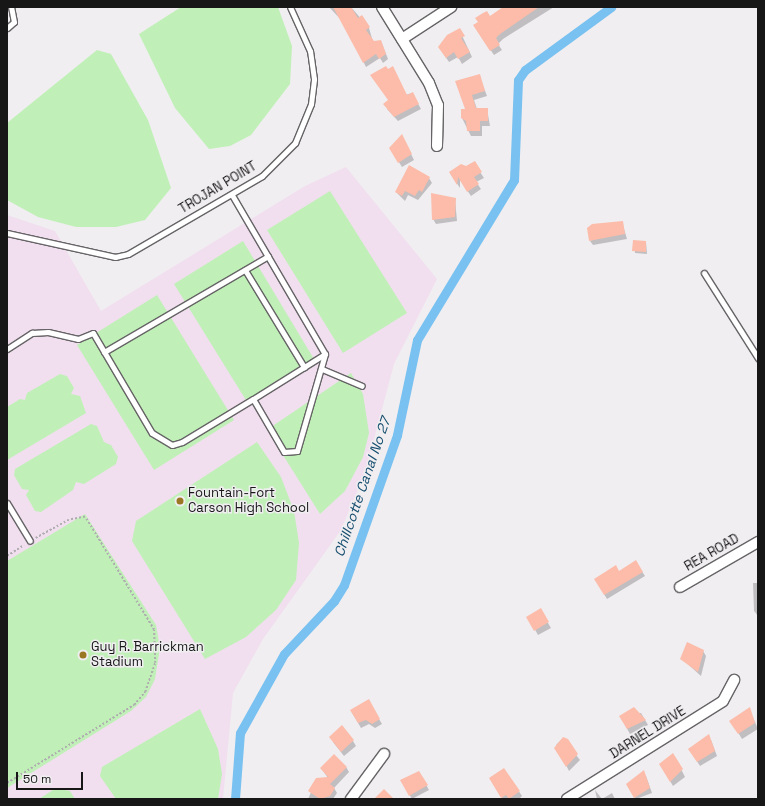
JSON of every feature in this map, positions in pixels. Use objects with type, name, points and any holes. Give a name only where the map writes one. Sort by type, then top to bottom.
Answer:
[{"type":"street","points":[[382,7],[402,39],[438,106],[437,146]]},
{"type":"street","points":[[402,39],[451,7]]},
{"type":"street","name":"REA ROAD","points":[[680,587],[758,542]]},
{"type":"street","name":"DARNEL DRIVE","points":[[567,799],[723,701],[734,680]]},
{"type":"street","points":[[351,799],[384,754]]},
{"type":"lane","points":[[7,28],[14,22],[11,7]]},
{"type":"lane","name":"TROJAN POINT","points":[[7,233],[115,257],[128,254],[232,195],[279,161],[295,143],[311,104],[314,79],[310,51],[290,7]]},
{"type":"lane","points":[[232,195],[325,354],[322,369],[297,451],[292,454],[284,452],[252,399]]},
{"type":"lane","points":[[104,352],[268,256]]},
{"type":"lane","points":[[245,270],[304,367]]},
{"type":"lane","points":[[704,272],[758,358]]},
{"type":"lane","points":[[7,349],[32,333],[48,332],[78,339],[93,333],[152,433],[172,445],[182,442],[325,354]]},
{"type":"lane","points":[[322,369],[362,386]]},
{"type":"lane","points":[[7,503],[30,541]]},
{"type":"path","points":[[7,556],[30,541],[69,520],[85,517],[154,630],[156,663],[145,692],[134,705],[7,783]]},
{"type":"shaded area","name":"Fountain-Fort Carson High School","points":[[346,167],[437,279],[394,364],[365,473],[341,530],[263,639],[233,693],[223,799],[7,799],[7,215],[55,231],[101,311],[305,186]]},
{"type":"green space","points":[[181,7],[278,7],[292,46],[290,84],[251,135],[230,146],[209,149],[175,108],[139,34]]},
{"type":"green space","points":[[97,50],[111,54],[148,120],[171,188],[145,220],[116,227],[76,227],[38,217],[7,200],[7,123]]},
{"type":"green space","points":[[330,191],[407,313],[343,353],[267,230]]},
{"type":"green space","points":[[243,241],[317,364],[249,405],[174,284]]},
{"type":"green space","points":[[157,295],[234,420],[154,470],[77,345]]},
{"type":"green space","points":[[351,373],[363,394],[369,433],[363,457],[345,491],[320,514],[271,436],[274,425]]},
{"type":"green space","points":[[60,374],[67,376],[74,388],[71,394],[80,396],[86,413],[7,460],[7,407],[20,399],[25,400],[27,393]]},
{"type":"green space","points":[[91,424],[97,426],[104,442],[111,445],[118,457],[116,464],[84,484],[76,482],[73,490],[41,512],[35,511],[26,495],[29,490],[22,489],[14,475],[15,469]]},
{"type":"green space","points":[[257,442],[281,477],[294,511],[299,543],[296,580],[276,610],[246,637],[205,659],[132,541],[136,521]]},
{"type":"green space","name":"Guy R. Barrickman Stadium","points":[[85,514],[156,625],[160,648],[155,679],[146,697],[131,711],[7,788],[7,561]]},
{"type":"green space","points":[[200,709],[218,749],[222,774],[218,799],[116,799],[100,776],[102,767]]},
{"type":"green space","points":[[56,788],[70,791],[75,799],[39,799]]},
{"type":"building","points":[[333,7],[351,7],[358,18],[362,15],[370,27],[366,30],[374,41],[381,40],[386,54],[379,59],[376,54],[363,63]]},
{"type":"building","points":[[503,7],[539,7],[500,34],[496,38],[500,45],[490,51],[473,25],[478,22],[475,18],[487,11],[490,16]]},
{"type":"building","points":[[460,28],[465,36],[461,38],[470,52],[458,59],[454,52],[446,58],[438,47],[447,35]]},
{"type":"building","points":[[386,66],[388,69],[393,66],[407,95],[413,92],[419,104],[394,117],[383,104],[388,100],[370,75]]},
{"type":"building","points":[[480,74],[485,91],[472,95],[476,108],[488,108],[488,121],[480,121],[480,131],[467,131],[466,121],[461,118],[461,109],[465,109],[455,81]]},
{"type":"building","points":[[402,134],[412,154],[398,163],[389,148]]},
{"type":"building","points":[[475,161],[482,172],[474,177],[479,184],[467,192],[458,177],[457,185],[449,172],[461,164],[466,166]]},
{"type":"building","points":[[409,165],[430,177],[422,192],[419,190],[415,196],[405,191],[402,196],[395,192]]},
{"type":"building","points":[[431,193],[456,198],[455,217],[432,220]]},
{"type":"building","points":[[623,221],[625,234],[589,241],[587,228],[592,224]]},
{"type":"building","points":[[633,240],[646,241],[646,252],[632,251]]},
{"type":"building","points":[[636,560],[643,572],[604,595],[594,579],[616,565],[619,571]]},
{"type":"building","points":[[541,608],[549,622],[534,631],[526,617]]},
{"type":"building","points":[[687,642],[704,650],[698,672],[680,659]]},
{"type":"building","points":[[369,699],[380,719],[372,724],[366,720],[358,723],[350,710]]},
{"type":"building","points":[[634,707],[646,720],[627,729],[619,716]]},
{"type":"building","points":[[750,707],[755,723],[738,734],[729,721]]},
{"type":"building","points":[[342,725],[354,740],[341,752],[329,737]]},
{"type":"building","points":[[709,734],[715,751],[697,762],[688,749]]},
{"type":"building","points":[[563,737],[568,739],[578,754],[566,767],[554,748]]},
{"type":"building","points":[[673,753],[683,769],[670,782],[659,764]]},
{"type":"building","points":[[334,754],[347,767],[330,784],[335,788],[330,796],[320,799],[308,791],[316,778],[328,777],[320,768]]},
{"type":"building","points":[[504,768],[520,791],[509,799],[506,795],[501,798],[489,778]]},
{"type":"building","points":[[644,770],[650,788],[634,798],[626,784]]},
{"type":"building","points":[[419,771],[428,785],[409,796],[400,780]]},
{"type":"building","points":[[384,789],[394,799],[374,799]]},
{"type":"waterway","name":"Chillcotte Canal No 27","points":[[235,799],[240,733],[284,654],[334,601],[344,585],[397,435],[417,340],[514,180],[518,80],[525,70],[611,7]]},
{"type":"place","name":"Fountain-Fort Carson High School","points":[[180,501]]},
{"type":"place","name":"Guy R. Barrickman Stadium","points":[[83,655]]}]
